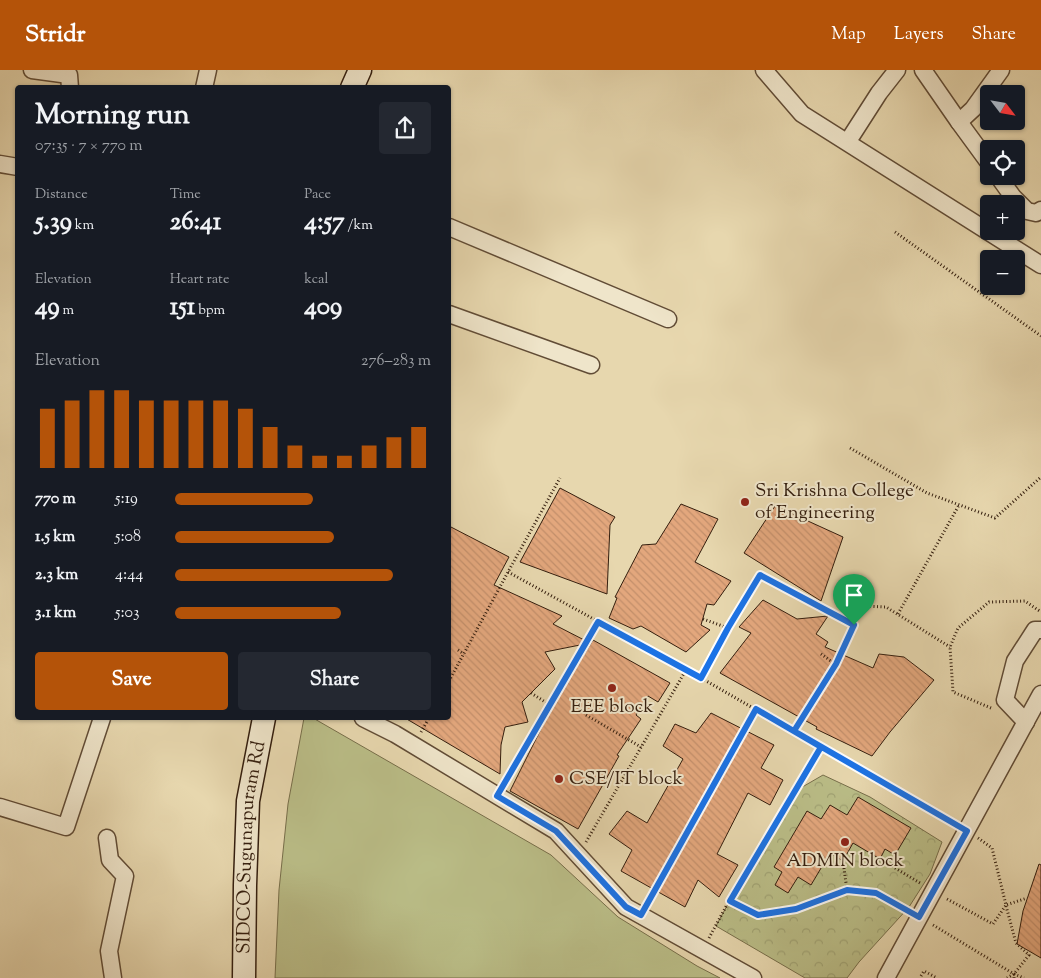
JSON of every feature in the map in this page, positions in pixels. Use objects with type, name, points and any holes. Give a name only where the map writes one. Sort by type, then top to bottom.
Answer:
[{"type":"street","points":[[32,70],[69,74],[70,85]]},
{"type":"street","points":[[205,85],[208,70]]},
{"type":"street","points":[[353,85],[360,70]]},
{"type":"street","points":[[764,70],[802,114],[1041,265]]},
{"type":"street","points":[[852,135],[879,93],[897,70]]},
{"type":"street","points":[[924,70],[980,151]]},
{"type":"street","points":[[959,122],[972,109],[1002,70]]},
{"type":"street","points":[[0,164],[15,166]]},
{"type":"street","points":[[1004,185],[1013,197],[1028,211],[1036,213],[1041,210]]},
{"type":"street","points":[[451,228],[668,319]]},
{"type":"street","points":[[451,315],[591,365]]},
{"type":"street","points":[[1026,722],[1005,700],[1015,661],[1035,630],[1041,630]]},
{"type":"street","points":[[886,978],[1041,694]]},
{"type":"street","points":[[0,807],[66,827],[101,720]]},
{"type":"street","name":"SIDCO-Sugunapuram Rd","points":[[244,978],[248,801],[264,720]]},
{"type":"street","points":[[367,720],[395,734],[556,831],[626,907],[752,978]]},
{"type":"street","points":[[107,838],[110,860],[125,876],[109,951],[113,978]]},
{"type":"path","points":[[895,232],[1041,336]]},
{"type":"path","points":[[850,448],[927,493],[996,518],[1041,477]]},
{"type":"path","points":[[451,678],[560,478]]},
{"type":"path","points":[[898,614],[959,505]]},
{"type":"path","points":[[508,572],[756,709],[967,831],[992,848],[1016,943],[1029,955],[1014,976],[1007,978]]},
{"type":"path","points":[[701,678],[760,575],[854,625]]},
{"type":"path","points":[[999,711],[952,692],[950,647],[958,628],[989,602],[1025,601],[1041,612]]},
{"type":"path","points":[[794,731],[836,664],[864,606],[886,607],[950,647]]},
{"type":"path","points":[[702,619],[728,628]]},
{"type":"path","points":[[497,796],[550,705],[559,693],[598,622]]},
{"type":"path","points":[[458,650],[464,654]]},
{"type":"path","points":[[822,654],[836,664]]},
{"type":"path","points":[[578,855],[686,670]]},
{"type":"path","points":[[531,693],[550,705]]},
{"type":"path","points":[[641,915],[756,709]]},
{"type":"path","points":[[586,715],[641,747]]},
{"type":"path","points":[[703,950],[821,747]]},
{"type":"path","points":[[523,752],[529,754]]},
{"type":"path","points":[[880,859],[993,924],[1006,905],[1027,898]]},
{"type":"path","points":[[843,861],[847,890]]},
{"type":"path","points":[[730,901],[758,915],[796,909],[847,890],[876,893],[919,917],[1014,976],[1024,978]]},
{"type":"path","points":[[921,976],[924,971],[937,978]]},
{"type":"green space","points":[[304,720],[316,720],[551,855],[618,917],[697,966],[720,978],[275,978],[279,890],[288,804]]},
{"type":"green space","points":[[823,775],[870,797],[942,842],[930,874],[909,907],[847,978],[805,978],[716,926],[753,858],[792,793]]},
{"type":"building","points":[[560,488],[615,517],[610,525],[607,594],[520,562]]},
{"type":"building","points":[[681,504],[718,519],[695,562],[731,581],[714,605],[707,604],[701,625],[710,630],[686,652],[641,626],[633,629],[609,618],[617,598],[615,597],[642,545],[656,544]]},
{"type":"building","points":[[775,506],[843,537],[821,601],[744,553]]},
{"type":"building","points":[[451,527],[509,557],[494,585],[562,616],[553,624],[590,643],[545,652],[555,669],[522,702],[528,722],[505,727],[501,745],[500,774],[408,720],[451,720]]},
{"type":"building","points":[[763,600],[797,619],[828,616],[816,634],[828,642],[825,647],[873,668],[879,654],[904,657],[934,680],[872,756],[816,729],[817,727],[720,673],[751,633],[739,627]]},
{"type":"building","points":[[593,640],[670,683],[658,702],[648,696],[636,715],[641,719],[617,755],[619,756],[578,829],[510,791],[563,685],[564,687]]},
{"type":"building","points":[[711,713],[774,745],[761,768],[783,780],[770,805],[748,793],[717,854],[738,865],[719,897],[698,880],[685,907],[621,871],[632,850],[609,834],[627,811],[647,823],[683,759],[663,746],[675,724],[696,733]]},
{"type":"building","points":[[858,797],[911,828],[895,855],[885,849],[880,859],[853,843],[843,861],[830,853],[811,885],[798,877],[788,893],[775,885],[782,872],[774,867],[807,811],[821,819],[830,805],[847,815]]},
{"type":"building","points":[[1039,864],[1041,865],[1041,958],[1017,944],[1023,911]]},
{"type":"place","name":"Sri Krishna College of Engineering","points":[[745,502]]},
{"type":"place","name":"EEE block","points":[[612,688]]},
{"type":"place","name":"CSE/IT block","points":[[559,779]]},
{"type":"place","name":"ADMIN block","points":[[845,842]]},
{"type":"route","points":[[760,575],[854,625],[836,664],[794,731],[967,831],[919,917],[876,893],[847,890],[796,909],[758,915],[730,901],[821,747],[756,709],[641,915],[626,907],[556,831],[497,796],[598,622],[701,678],[760,575]]}]
